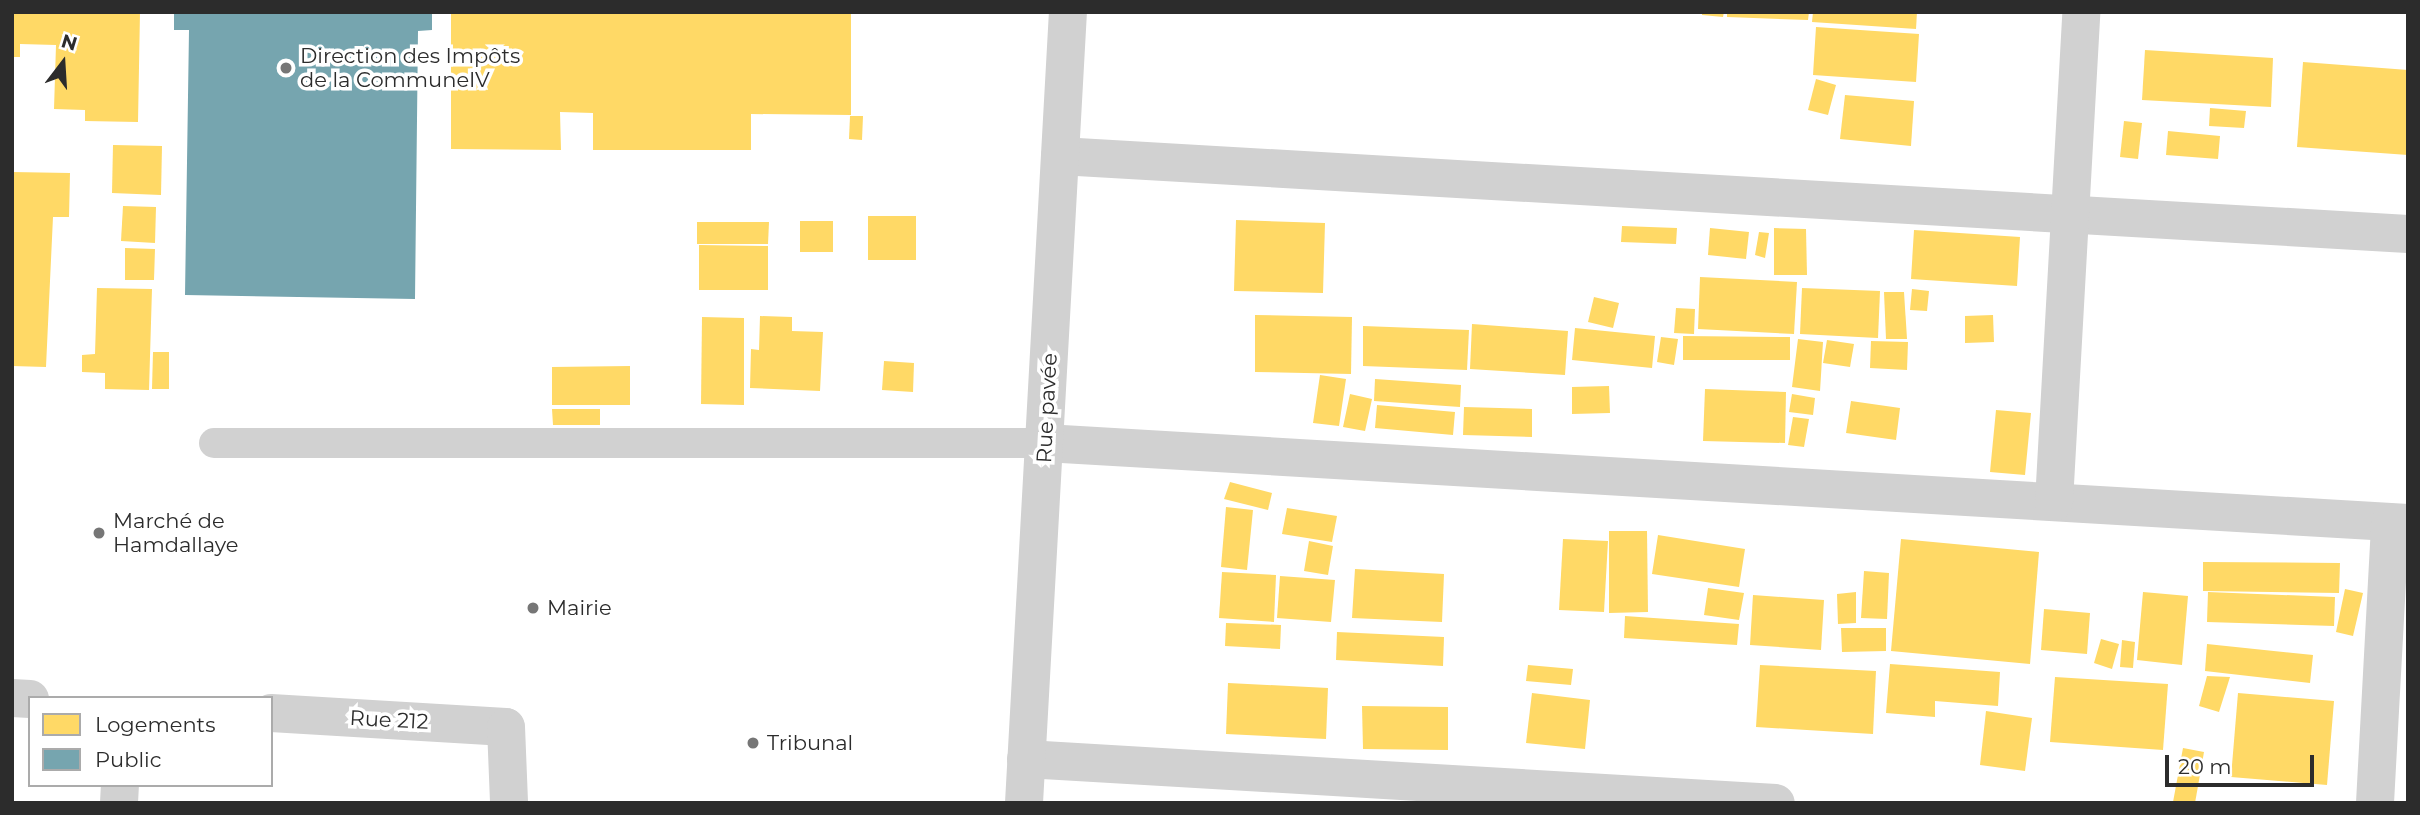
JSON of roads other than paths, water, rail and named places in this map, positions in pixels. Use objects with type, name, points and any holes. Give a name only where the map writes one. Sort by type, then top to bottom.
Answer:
[{"type":"street","name":"Rue pavée","points":[[1024,803],[1068,12]]},
{"type":"street","points":[[2054,502],[2081,12]]},
{"type":"street","points":[[1060,156],[2408,234]]},
{"type":"street","points":[[1045,443],[2399,522],[2375,803]]},
{"type":"street","name":"Rue 212","points":[[273,713],[506,727],[509,803]]},
{"type":"street","points":[[1026,760],[1776,803]]},
{"type":"lane","points":[[214,443],[1045,443]]},
{"type":"place","name":"Direction des Impôts de la CommuneIV","points":[[286,68]]},
{"type":"place","name":"Marché de Hamdallaye","points":[[99,533]]},
{"type":"place","name":"Mairie","points":[[533,608]]},
{"type":"place","name":"Tribunal","points":[[753,743]]}]
